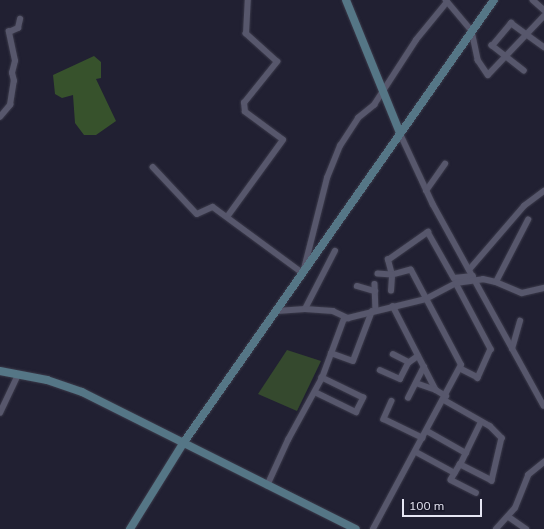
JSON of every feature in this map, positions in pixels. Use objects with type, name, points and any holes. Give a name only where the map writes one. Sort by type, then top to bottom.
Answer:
[{"type":"street","points":[[227,217],[283,140],[245,112],[244,103],[277,62],[246,34],[248,0]]},
{"type":"street","points":[[346,0],[400,134],[426,191],[544,406]]},
{"type":"street","points":[[130,529],[184,442],[494,0]]},
{"type":"street","points":[[532,0],[544,10]]},
{"type":"street","points":[[303,273],[327,178],[340,146],[358,118],[374,105],[416,40],[447,1],[472,31],[478,60],[488,75],[527,36],[544,16]]},
{"type":"street","points":[[0,117],[10,105],[14,81],[12,73],[15,60],[9,32],[18,28],[20,19]]},
{"type":"street","points":[[524,71],[492,46],[511,23],[544,47]]},
{"type":"street","points":[[426,191],[445,164]]},
{"type":"street","points":[[153,167],[198,214],[213,207],[303,273]]},
{"type":"street","points":[[469,270],[524,206],[544,191]]},
{"type":"street","points":[[496,282],[528,220]]},
{"type":"street","points":[[391,291],[392,275],[388,260],[428,232],[454,278],[474,278],[496,282],[522,292],[544,288]]},
{"type":"street","points":[[306,309],[335,251]]},
{"type":"street","points":[[373,529],[427,432],[461,366],[412,270],[392,275],[378,274]]},
{"type":"street","points":[[267,486],[288,440],[322,378],[341,322],[348,318],[426,299],[456,283],[474,278]]},
{"type":"street","points":[[456,283],[491,349],[478,378],[460,369]]},
{"type":"street","points":[[331,353],[353,361],[374,311],[375,284]]},
{"type":"street","points":[[357,286],[375,291]]},
{"type":"street","points":[[393,306],[436,390],[445,398],[481,422],[490,426],[502,438],[492,481],[460,465]]},
{"type":"street","points":[[277,311],[306,309],[333,311],[348,318]]},
{"type":"street","points":[[512,349],[520,321]]},
{"type":"street","points":[[393,354],[409,362]]},
{"type":"street","points":[[380,370],[400,379],[409,362],[418,356]]},
{"type":"street","points":[[408,398],[424,367]]},
{"type":"street","points":[[0,371],[67,386],[184,442],[267,486],[356,529]]},
{"type":"street","points":[[0,413],[18,375]]},
{"type":"street","points":[[315,392],[356,412],[363,398],[322,378]]},
{"type":"street","points":[[416,383],[436,390]]},
{"type":"street","points":[[392,401],[384,419],[423,438]]},
{"type":"street","points":[[476,493],[451,480],[481,422]]},
{"type":"street","points":[[427,432],[466,453]]},
{"type":"street","points":[[416,452],[455,473]]},
{"type":"street","points":[[496,529],[509,517],[528,475],[544,462]]},
{"type":"street","points":[[509,517],[526,529]]},
{"type":"green space","points":[[94,56],[101,62],[101,78],[96,79],[116,121],[96,135],[84,135],[75,123],[73,95],[62,98],[55,94],[53,75]]},
{"type":"green space","points":[[287,350],[321,361],[297,411],[258,394]]}]
